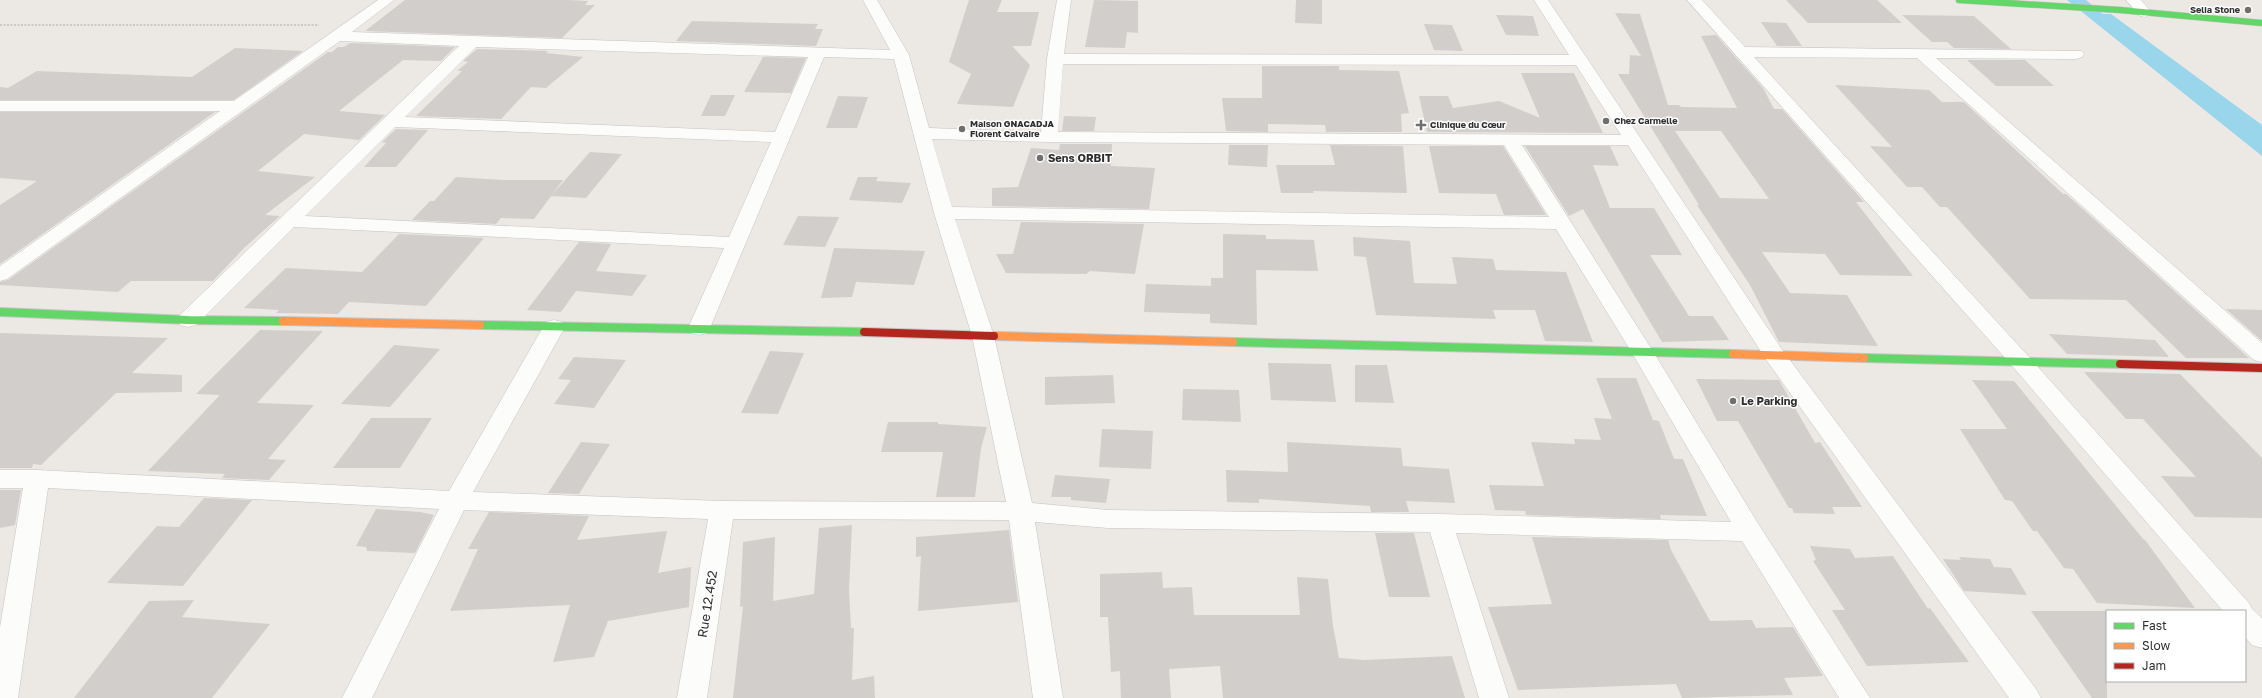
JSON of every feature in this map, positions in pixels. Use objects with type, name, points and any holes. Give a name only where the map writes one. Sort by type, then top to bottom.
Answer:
[{"type":"street","points":[[0,275],[387,0]]},
{"type":"street","points":[[870,0],[901,55],[944,213],[983,336],[1022,511],[1048,698]]},
{"type":"street","points":[[1049,137],[1055,59],[1064,0]]},
{"type":"street","points":[[1541,0],[1775,356],[2026,698]]},
{"type":"street","points":[[1694,0],[2022,363],[2238,610]]},
{"type":"street","points":[[1959,0],[2120,10],[2262,23]]},
{"type":"street","points":[[2133,0],[2145,13]]},
{"type":"street","points":[[337,36],[472,42],[901,55]]},
{"type":"street","points":[[188,320],[393,122],[472,42]]},
{"type":"street","points":[[1740,52],[2076,54]]},
{"type":"street","points":[[699,328],[818,53]]},
{"type":"street","points":[[1922,54],[2262,354]]},
{"type":"street","points":[[1055,59],[1580,60]]},
{"type":"street","points":[[0,106],[238,106]]},
{"type":"street","points":[[393,122],[782,137]]},
{"type":"street","points":[[921,133],[1049,137],[1632,140]]},
{"type":"street","points":[[1510,140],[1560,223],[1643,353],[1750,532],[1855,698]]},
{"type":"street","points":[[944,213],[1560,223]]},
{"type":"street","points":[[290,222],[736,243]]},
{"type":"street","points":[[0,312],[188,320],[554,327],[699,328],[2262,368]]},
{"type":"street","points":[[357,698],[456,501],[554,327]]},
{"type":"street","points":[[0,479],[37,478],[456,501],[722,510],[1022,511],[1108,519],[1440,523],[1750,532]]},
{"type":"street","points":[[3,698],[37,478]]},
{"type":"street","name":"Rue 12.452","points":[[692,698],[722,510]]},
{"type":"street","points":[[1440,523],[1494,698]]},
{"type":"street","points":[[2246,619],[2262,637]]},
{"type":"path","points":[[0,25],[352,25]]},
{"type":"water","points":[[2067,0],[2086,0],[2103,14],[2111,14],[2262,125],[2262,156]]},
{"type":"building","points":[[405,0],[567,0],[588,1],[585,5],[595,5],[562,38],[365,31]]},
{"type":"building","points":[[969,0],[1002,0],[997,12],[1039,12],[1031,46],[1012,46],[1030,65],[1013,107],[957,104],[971,74],[949,62]]},
{"type":"building","points":[[1094,0],[1138,1],[1138,33],[1127,32],[1125,48],[1085,47]]},
{"type":"building","points":[[1296,0],[1322,0],[1322,24],[1295,23]]},
{"type":"building","points":[[1786,0],[1877,0],[1902,23],[1808,23]]},
{"type":"building","points":[[1615,13],[1640,14],[1668,105],[1679,105],[1681,107],[1737,108],[1701,36],[1716,35],[1763,88],[1774,109],[1782,109],[1864,202],[1856,202],[1913,276],[1840,275],[1825,254],[1762,252],[1790,293],[1847,295],[1878,346],[1779,342],[1750,285],[1697,205],[1699,205],[1618,74],[1629,74],[1630,55],[1641,56]],"holes":[[[1675,131],[1721,131],[1769,199],[1720,198]]]},
{"type":"building","points":[[1496,15],[1533,16],[1539,36],[1506,35]]},
{"type":"building","points":[[1902,15],[1974,16],[2011,49],[1954,48],[1947,42],[1932,42]]},
{"type":"building","points":[[692,21],[818,24],[815,29],[823,29],[816,46],[676,41]]},
{"type":"building","points":[[1761,22],[1786,23],[1802,46],[1777,46]]},
{"type":"building","points":[[1424,24],[1452,25],[1463,51],[1434,50]]},
{"type":"building","points":[[350,43],[455,47],[441,61],[403,60],[339,111],[385,115],[359,140],[304,134],[258,171],[315,177],[265,215],[280,216],[244,248],[213,281],[131,281],[118,292],[0,285],[0,282],[8,280],[328,52],[332,52],[338,47],[344,47]]},
{"type":"building","points":[[235,48],[303,51],[234,100],[0,100],[0,87],[8,88],[37,71],[192,77]]},
{"type":"building","points":[[477,49],[548,51],[546,53],[583,57],[546,88],[531,87],[501,119],[416,116],[462,71],[457,71],[468,62],[463,61]]},
{"type":"building","points":[[763,57],[806,58],[791,93],[744,92]]},
{"type":"building","points":[[1967,60],[2025,60],[2054,86],[1996,86]]},
{"type":"building","points":[[1262,66],[1339,66],[1339,70],[1399,71],[1409,113],[1401,114],[1402,132],[1326,132],[1325,125],[1268,124],[1268,132],[1226,131],[1222,98],[1262,98]]},
{"type":"building","points":[[1521,73],[1574,73],[1603,133],[1427,132],[1419,96],[1448,96],[1453,108],[1499,101],[1540,118]]},
{"type":"building","points":[[1835,85],[1929,90],[1942,102],[1964,102],[2063,194],[2066,194],[2249,358],[2186,358],[2126,300],[2030,299],[1947,207],[1940,207],[1922,187],[1907,187],[1870,146],[1892,147]]},
{"type":"building","points":[[711,95],[735,95],[725,116],[701,116]]},
{"type":"building","points":[[838,96],[868,97],[857,128],[826,128]]},
{"type":"building","points":[[0,112],[215,112],[0,264],[0,205],[37,181],[0,178]]},
{"type":"building","points":[[1064,116],[1096,117],[1094,131],[1062,131]]},
{"type":"building","points":[[396,129],[428,130],[396,167],[364,167],[386,143],[382,142]]},
{"type":"building","points":[[1060,144],[1112,144],[1111,166],[1155,168],[1149,209],[992,206],[992,188],[1018,187],[1031,148],[1059,150]]},
{"type":"building","points":[[1229,145],[1268,145],[1267,167],[1228,165]]},
{"type":"building","points":[[1330,145],[1403,146],[1407,193],[1313,191],[1314,193],[1281,193],[1276,165],[1335,165]]},
{"type":"building","points":[[1429,146],[1503,146],[1546,215],[1504,215],[1496,194],[1439,193]]},
{"type":"building","points":[[1525,146],[1610,146],[1619,166],[1593,165],[1610,208],[1654,208],[1682,255],[1650,255],[1689,316],[1713,316],[1729,340],[1662,342],[1583,209],[1569,216]]},
{"type":"building","points":[[590,152],[622,154],[586,198],[551,196]]},
{"type":"building","points":[[456,177],[503,180],[563,180],[534,219],[501,218],[496,224],[412,220],[430,201],[434,201]]},
{"type":"building","points":[[858,177],[878,177],[876,181],[911,183],[902,203],[849,200]]},
{"type":"building","points":[[798,216],[839,217],[825,247],[783,245]]},
{"type":"building","points":[[1021,222],[1144,224],[1135,274],[1090,271],[1086,274],[1006,273],[996,254],[1013,254]]},
{"type":"building","points":[[399,234],[484,238],[426,306],[349,302],[338,314],[276,313],[279,310],[244,308],[286,268],[362,272]]},
{"type":"building","points":[[1223,234],[1266,235],[1266,239],[1314,240],[1318,271],[1256,270],[1257,325],[1210,323],[1210,314],[1144,312],[1146,284],[1211,286],[1211,278],[1223,278]]},
{"type":"building","points":[[1353,237],[1410,241],[1414,283],[1457,284],[1452,257],[1493,259],[1496,270],[1566,272],[1593,342],[1545,341],[1535,310],[1493,310],[1496,319],[1376,315],[1366,257],[1354,256]]},
{"type":"building","points":[[579,242],[611,244],[596,271],[647,275],[632,296],[576,291],[561,312],[527,310]]},
{"type":"building","points":[[834,248],[925,251],[914,285],[856,282],[852,297],[821,298]]},
{"type":"building","points":[[2226,309],[2262,310],[2262,341]]},
{"type":"building","points":[[260,330],[323,331],[257,403],[314,405],[268,459],[286,460],[269,480],[222,478],[225,474],[148,471],[220,395],[196,394]]},
{"type":"building","points":[[0,333],[168,338],[132,373],[182,375],[182,392],[116,393],[41,465],[33,464],[32,468],[0,468]]},
{"type":"building","points":[[2049,334],[2155,340],[2169,357],[2067,354]]},
{"type":"building","points":[[394,345],[440,349],[390,407],[341,404]]},
{"type":"building","points":[[770,351],[804,353],[778,414],[741,413]]},
{"type":"building","points":[[574,357],[626,360],[594,408],[554,404],[571,380],[558,379]]},
{"type":"building","points":[[1268,363],[1331,364],[1336,402],[1271,400]]},
{"type":"building","points":[[1355,365],[1387,365],[1394,403],[1355,402]]},
{"type":"building","points":[[2084,372],[2180,374],[2262,458],[2262,518],[2195,517],[2161,476],[2196,477],[2143,419],[2126,419]]},
{"type":"building","points":[[1113,375],[1115,403],[1045,405],[1045,377]]},
{"type":"building","points":[[1596,378],[1636,378],[1653,420],[1659,421],[1674,459],[1683,459],[1707,516],[1660,515],[1661,519],[1526,515],[1525,511],[1495,510],[1489,485],[1544,486],[1531,442],[1575,444],[1574,439],[1601,440],[1594,418],[1612,419]]},
{"type":"building","points":[[1696,379],[1779,380],[1815,443],[1820,442],[1862,507],[1832,507],[1835,514],[1794,513],[1792,508],[1789,508],[1738,421],[1717,421]]},
{"type":"building","points":[[1972,380],[2014,381],[2145,540],[2195,608],[2097,603],[2073,569],[2064,568],[2037,531],[2033,531],[2012,501],[2005,500],[1960,429],[2007,429]]},
{"type":"building","points":[[1183,389],[1239,390],[1241,422],[1182,420]]},
{"type":"building","points":[[371,418],[432,418],[400,468],[333,468]]},
{"type":"building","points":[[888,422],[938,422],[938,424],[987,427],[981,448],[975,497],[936,497],[943,452],[881,452]]},
{"type":"building","points":[[1102,429],[1153,431],[1151,469],[1099,467]]},
{"type":"building","points":[[581,442],[610,444],[579,494],[548,493]]},
{"type":"building","points":[[1287,442],[1401,448],[1403,466],[1449,469],[1455,503],[1406,501],[1409,512],[1371,512],[1370,506],[1259,499],[1259,503],[1227,502],[1226,470],[1288,472]]},
{"type":"building","points":[[1055,475],[1110,479],[1106,503],[1071,500],[1071,497],[1051,497]]},
{"type":"building","points":[[0,490],[21,490],[15,525],[0,528]]},
{"type":"building","points":[[204,498],[252,500],[183,586],[107,583],[157,526],[179,527]]},
{"type":"building","points":[[376,509],[420,512],[434,515],[415,553],[367,551],[366,547],[356,546]]},
{"type":"building","points":[[489,512],[589,516],[577,540],[667,531],[658,573],[691,567],[689,607],[608,621],[594,657],[553,662],[570,605],[450,611],[478,549],[468,549]]},
{"type":"building","points":[[852,525],[849,590],[851,628],[854,628],[852,680],[874,676],[875,698],[733,698],[743,606],[740,607],[743,542],[775,537],[773,601],[814,594],[819,528]]},
{"type":"building","points":[[1009,530],[1018,602],[918,611],[921,556],[916,557],[916,537]]},
{"type":"building","points":[[1375,533],[1414,533],[1430,597],[1389,597]]},
{"type":"building","points":[[1532,537],[1668,540],[1671,550],[1710,621],[1752,620],[1756,628],[1793,627],[1823,676],[1784,678],[1793,695],[1682,698],[1676,684],[1518,690],[1488,607],[1552,604]]},
{"type":"building","points":[[1810,546],[1850,549],[1855,558],[1893,556],[1928,609],[1930,608],[1969,662],[1867,666],[1832,610],[1845,610],[1813,561],[1816,560]]},
{"type":"building","points":[[1959,557],[1990,559],[1994,567],[2011,568],[2027,595],[1964,591],[1943,559],[1961,560]]},
{"type":"building","points":[[1162,572],[1163,588],[1192,587],[1194,615],[1300,615],[1297,577],[1328,579],[1333,626],[1339,658],[1364,660],[1452,656],[1465,698],[1223,698],[1220,666],[1169,669],[1171,698],[1121,698],[1120,671],[1111,672],[1108,617],[1100,617],[1100,574]]},
{"type":"building","points":[[194,600],[182,617],[270,624],[212,698],[74,698],[149,601]]},
{"type":"building","points":[[2031,611],[2106,611],[2107,698],[2092,698]]},
{"type":"traffic: fast","points":[[1959,0],[2120,10],[2262,23]]},
{"type":"traffic: fast","points":[[0,312],[188,320],[283,321]]},
{"type":"traffic: fast","points":[[480,325],[864,332]]},
{"type":"traffic: fast","points":[[1233,342],[1733,354]]},
{"type":"traffic: fast","points":[[1864,358],[2120,364]]},
{"type":"traffic: slow","points":[[283,321],[480,325]]},
{"type":"traffic: slow","points":[[994,336],[1233,342]]},
{"type":"traffic: slow","points":[[1733,354],[1864,358]]},
{"type":"traffic: jam","points":[[864,332],[994,336]]},
{"type":"traffic: jam","points":[[2120,364],[2262,368]]},
{"type":"place","name":"Selia Stone","points":[[2248,10]]},
{"type":"place","name":"Chez Carmelle","points":[[1606,121]]},
{"type":"place","name":"Clinique du Cœur","points":[[1421,125]]},
{"type":"place","name":"Maison GNACADJA Florent Calvaire","points":[[962,129]]},
{"type":"place","name":"Sens ORBIT","points":[[1040,158]]},
{"type":"place","name":"Le Parking","points":[[1733,401]]}]
